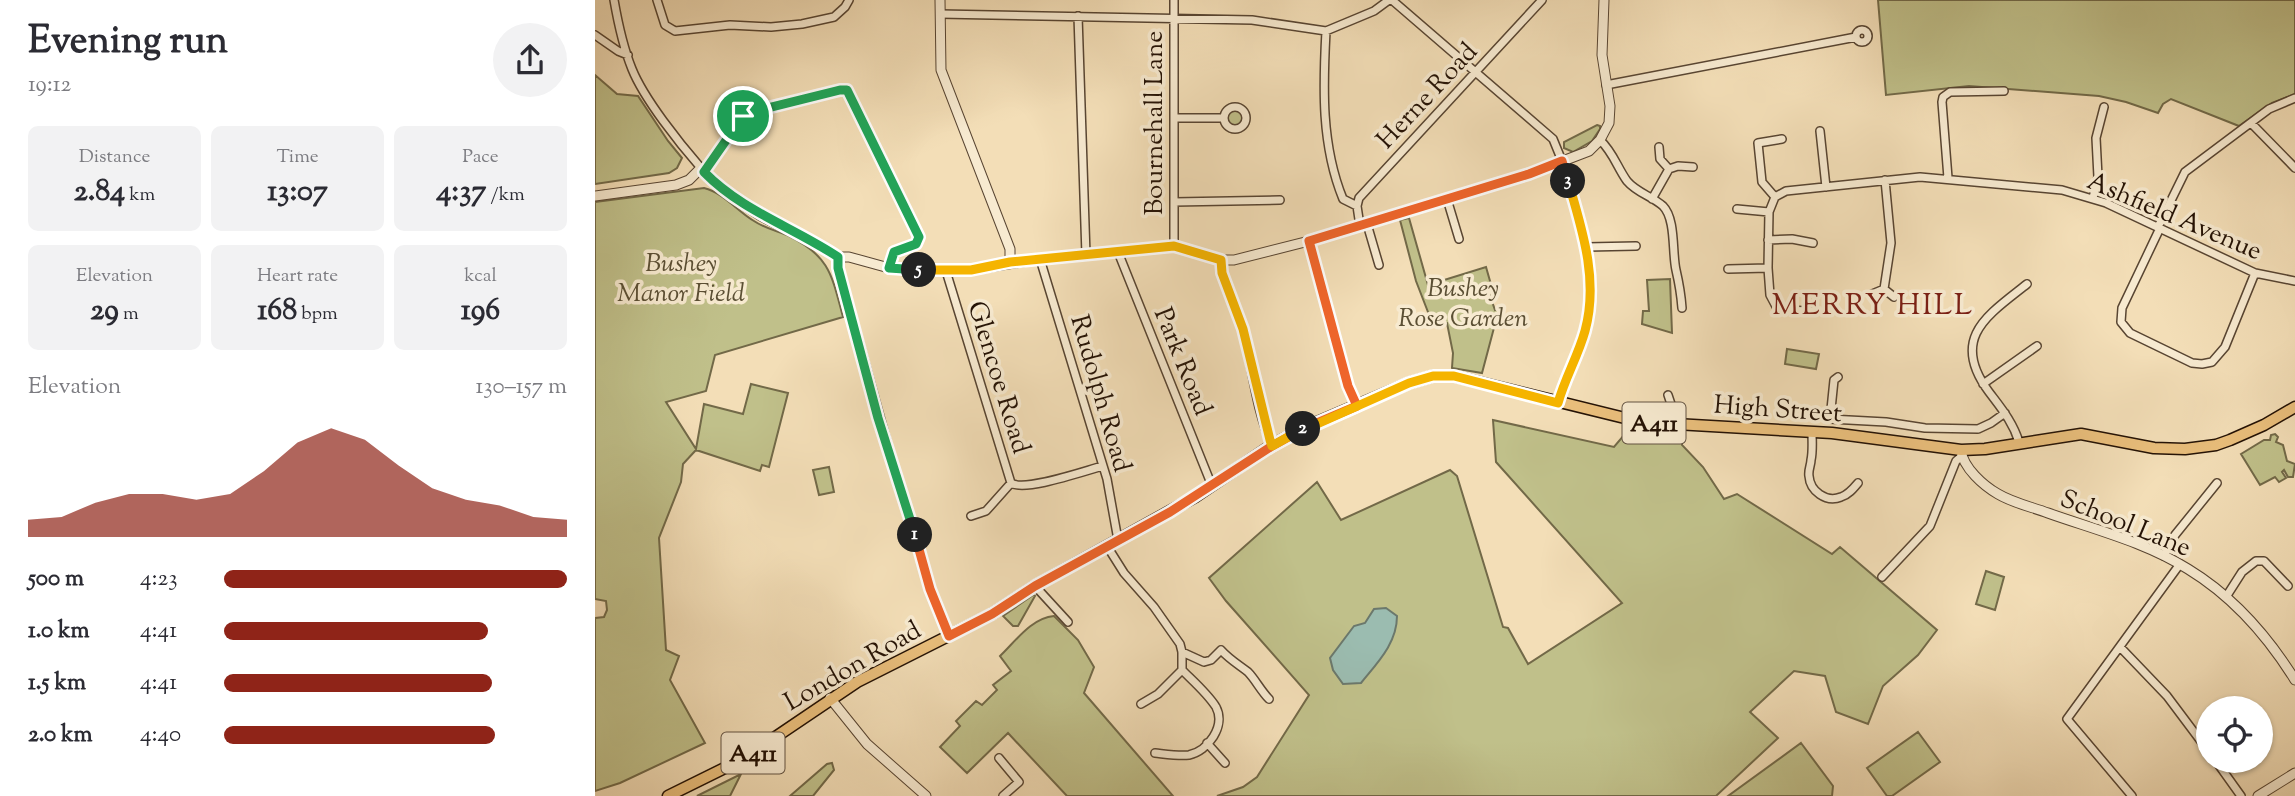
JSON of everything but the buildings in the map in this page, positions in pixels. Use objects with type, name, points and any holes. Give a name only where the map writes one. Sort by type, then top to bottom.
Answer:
[{"type":"main road","name":"High Street","points":[[949,636],[1170,512],[1308,426],[1423,378],[1454,376],[1641,422],[1874,438],[1961,453]]},
{"type":"main road","name":"A411","points":[[1961,453],[2081,434],[2154,448],[2185,449],[2215,445],[2264,425],[2295,407]]},
{"type":"main road","name":"London Road","points":[[668,796],[743,759],[830,698],[902,658],[949,636]]},
{"type":"street","points":[[614,0],[628,55],[639,83],[676,138],[703,170],[754,212],[806,237],[838,257],[849,257],[889,268],[946,271],[971,270],[1040,258],[1174,246],[1221,260],[1234,260],[1447,200],[1583,154],[1600,139],[1609,123],[1610,106],[1601,36],[1604,0]]},
{"type":"street","points":[[657,0],[665,25],[671,30],[678,30],[710,26],[789,26],[821,21],[838,14],[849,0]]},
{"type":"street","points":[[940,0],[941,70],[1010,249],[1010,262]]},
{"type":"street","name":"Bournehall Lane","points":[[1174,0],[1174,246]]},
{"type":"street","points":[[940,14],[1252,20],[1326,31],[1374,11],[1391,0],[1553,139],[1587,247],[1590,274],[1588,318],[1558,403]]},
{"type":"street","name":"Herne Road","points":[[1357,206],[1363,194],[1542,0]]},
{"type":"street","points":[[1078,16],[1086,255]]},
{"type":"street","points":[[1326,31],[1324,96],[1330,153],[1343,199],[1357,206],[1378,265]]},
{"type":"street","points":[[595,35],[628,55]]},
{"type":"street","points":[[1606,85],[1856,37]]},
{"type":"street","points":[[595,196],[676,185],[689,180],[703,170],[746,114],[847,90],[919,237],[916,244],[894,252],[889,268]]},
{"type":"street","points":[[1948,178],[1943,97],[1950,92],[2004,91]]},
{"type":"street","points":[[2255,274],[2222,353],[2208,363],[2192,363],[2130,333],[2121,322],[2122,308],[2185,172],[2269,109],[2295,98]]},
{"type":"street","points":[[2093,198],[2098,177],[2096,138],[2104,107]]},
{"type":"street","points":[[1175,118],[1223,118]]},
{"type":"street","points":[[2251,123],[2295,168]]},
{"type":"street","points":[[1820,131],[1826,187]]},
{"type":"street","points":[[1600,139],[1610,149],[1627,181],[1639,192],[1662,205],[1670,220],[1682,308]]},
{"type":"street","points":[[1782,139],[1758,143],[1762,182],[1775,197],[1769,212],[1770,295],[1778,310],[1814,311]]},
{"type":"street","points":[[1659,147],[1660,159],[1669,169]]},
{"type":"street","points":[[1669,169],[1692,167]]},
{"type":"street","points":[[1652,200],[1669,169]]},
{"type":"street","name":"Ashfield Avenue","points":[[1775,197],[1786,191],[1920,177],[2061,190],[2093,198],[2255,274],[2295,281]]},
{"type":"street","points":[[1884,289],[1891,243],[1885,180]]},
{"type":"street","points":[[1174,202],[1280,200]]},
{"type":"street","points":[[1447,200],[1459,239]]},
{"type":"street","points":[[1248,202],[1248,213]]},
{"type":"street","points":[[1737,209],[1769,212]]},
{"type":"street","points":[[1768,240],[1792,239],[1813,243]]},
{"type":"street","points":[[1309,241],[1348,386],[1357,406]]},
{"type":"street","points":[[1587,247],[1636,246]]},
{"type":"street","name":"Park Road","points":[[1118,252],[1212,486]]},
{"type":"street","points":[[838,257],[838,268],[878,418],[930,589],[949,636]]},
{"type":"street","name":"Rudolph Road","points":[[1040,258],[1103,466],[1118,540]]},
{"type":"street","points":[[1221,260],[1222,273],[1243,329],[1263,420],[1272,446]]},
{"type":"street","points":[[1728,269],[1768,268]]},
{"type":"street","name":"Glencoe Road","points":[[946,271],[1010,483],[1018,486],[1103,466]]},
{"type":"street","points":[[2019,442],[2015,430],[1977,374],[1973,356],[1977,329],[1984,319],[2027,284]]},
{"type":"street","points":[[1872,294],[1884,289]]},
{"type":"street","points":[[1884,289],[1894,297]]},
{"type":"street","points":[[1983,384],[2037,346]]},
{"type":"street","points":[[1838,377],[1834,380],[1830,419],[1876,421],[1925,428],[1978,429],[2004,413]]},
{"type":"street","points":[[1668,395],[1672,407],[1670,424]]},
{"type":"street","points":[[1874,438],[1876,421]]},
{"type":"street","points":[[1812,432],[1812,459],[1808,474],[1815,491],[1825,497],[1837,499],[1846,495],[1858,483]]},
{"type":"street","points":[[1882,577],[1930,526],[1961,453]]},
{"type":"street","name":"School Lane","points":[[1961,453],[1981,481],[2002,496],[2127,539],[2180,564],[2226,597],[2265,635],[2295,680]]},
{"type":"street","points":[[971,516],[986,511],[1010,483]]},
{"type":"street","points":[[2164,556],[2175,535],[2217,484]]},
{"type":"street","points":[[1107,546],[1124,573],[1154,607],[1180,644],[1182,670],[1218,712],[1219,726],[1207,743],[1195,752],[1187,755],[1155,753]]},
{"type":"street","points":[[2226,597],[2242,572],[2256,561],[2264,561],[2288,586]]},
{"type":"street","points":[[2132,796],[2067,719],[2180,564]]},
{"type":"street","points":[[1035,586],[1068,622]]},
{"type":"street","points":[[2120,648],[2167,696],[2196,735]]},
{"type":"street","points":[[1182,652],[1204,662],[1211,660],[1221,650],[1251,676],[1269,699]]},
{"type":"street","points":[[1141,704],[1158,694],[1182,670]]},
{"type":"street","points":[[830,698],[867,744],[926,796]]},
{"type":"street","points":[[1207,743],[1225,763]]},
{"type":"street","points":[[999,758],[1019,782],[1003,796]]},
{"type":"street","points":[[2224,773],[2241,796]]},
{"type":"street","points":[[2258,796],[2295,774]]},
{"type":"green space","points":[[1878,0],[2295,0],[2295,94],[2272,103],[2239,126],[2171,99],[2163,104],[2158,113],[2099,96],[1969,86],[1886,95]]},
{"type":"green space","points":[[595,75],[617,94],[638,96],[682,158],[677,168],[669,173],[595,184]]},
{"type":"green space","points":[[1234,108],[1240,111],[1243,117],[1240,123],[1234,126],[1228,123],[1225,117],[1228,111]]},
{"type":"green space","points":[[1597,125],[1600,129],[1592,141],[1573,152],[1564,148],[1564,142]]},
{"type":"green space","name":"Bushey Manor Field","points":[[704,188],[718,194],[766,228],[789,236],[813,251],[832,279],[843,317],[715,355],[706,391],[666,402],[696,449],[704,404],[743,414],[751,384],[788,393],[769,467],[762,465],[760,471],[696,450],[683,464],[681,482],[659,538],[666,650],[679,656],[670,680],[705,743],[620,783],[595,791],[595,618],[604,617],[607,610],[606,601],[595,599],[595,202]]},
{"type":"green space","name":"Bushey Rose Garden","points":[[1409,218],[1428,285],[1486,267],[1492,288],[1488,290],[1495,310],[1499,309],[1482,373],[1452,368],[1453,353],[1447,323],[1433,325],[1416,281],[1400,220]]},
{"type":"green space","points":[[1670,279],[1672,333],[1642,324],[1643,311],[1649,311],[1647,280]]},
{"type":"green space","points":[[1787,349],[1819,354],[1816,369],[1785,364]]},
{"type":"green space","points":[[1493,420],[1614,447],[1630,428],[1683,431],[1682,445],[1703,467],[1724,499],[1737,494],[1832,554],[1840,547],[1937,630],[1918,655],[1883,686],[1868,724],[1836,712],[1825,676],[1794,671],[1750,712],[1778,738],[1716,796],[1217,796],[1243,787],[1257,777],[1309,695],[1209,578],[1317,482],[1341,520],[1450,470],[1457,476],[1503,627],[1508,628],[1528,664],[1622,603],[1496,462]]},
{"type":"green space","points":[[2271,435],[2278,437],[2276,442],[2283,445],[2287,461],[2295,464],[2293,477],[2288,477],[2284,470],[2282,472],[2286,478],[2279,482],[2275,477],[2260,485],[2241,454],[2264,440],[2270,440]]},
{"type":"green space","points":[[829,467],[834,492],[819,495],[813,470]]},
{"type":"green space","points":[[1986,571],[2004,577],[1995,610],[1976,604]]},
{"type":"green space","points":[[1035,596],[1018,626],[1013,626],[1003,616]]},
{"type":"green space","points":[[1054,616],[1078,640],[1094,667],[1084,693],[1173,796],[1067,796],[1008,733],[967,773],[940,747],[960,726],[956,721],[976,701],[982,705],[997,690],[993,685],[1011,671],[1000,656],[1031,626]]},
{"type":"green space","points":[[1918,732],[1940,762],[1892,796],[1887,796],[1867,768]]},
{"type":"green space","points":[[1801,743],[1833,786],[1832,796],[1728,796]]},
{"type":"green space","points":[[832,763],[834,770],[813,796],[790,796],[827,764]]},
{"type":"green space","points":[[741,774],[730,796],[697,796]]},
{"type":"water","points":[[1386,608],[1397,616],[1390,644],[1361,683],[1343,684],[1333,670],[1330,658],[1354,626],[1365,623],[1374,609]]},
{"type":"district","name":"MERRY HILL","points":[[1873,304]]},
{"type":"route","points":[[743,116],[704,172],[754,212],[806,237],[838,257],[838,268],[878,418],[930,589],[949,636],[1170,512],[1272,446],[1308,426],[1312,425],[1357,406],[1348,386],[1309,241],[1529,174],[1562,161],[1587,247],[1590,299],[1585,331],[1567,373],[1558,403],[1454,376],[1433,376],[1409,383],[1357,406],[1308,426],[1272,446],[1263,420],[1243,329],[1222,273],[1221,260],[1174,246],[1040,258],[971,270],[889,268],[891,254],[900,248],[913,246],[919,237],[847,90],[743,116]]}]
